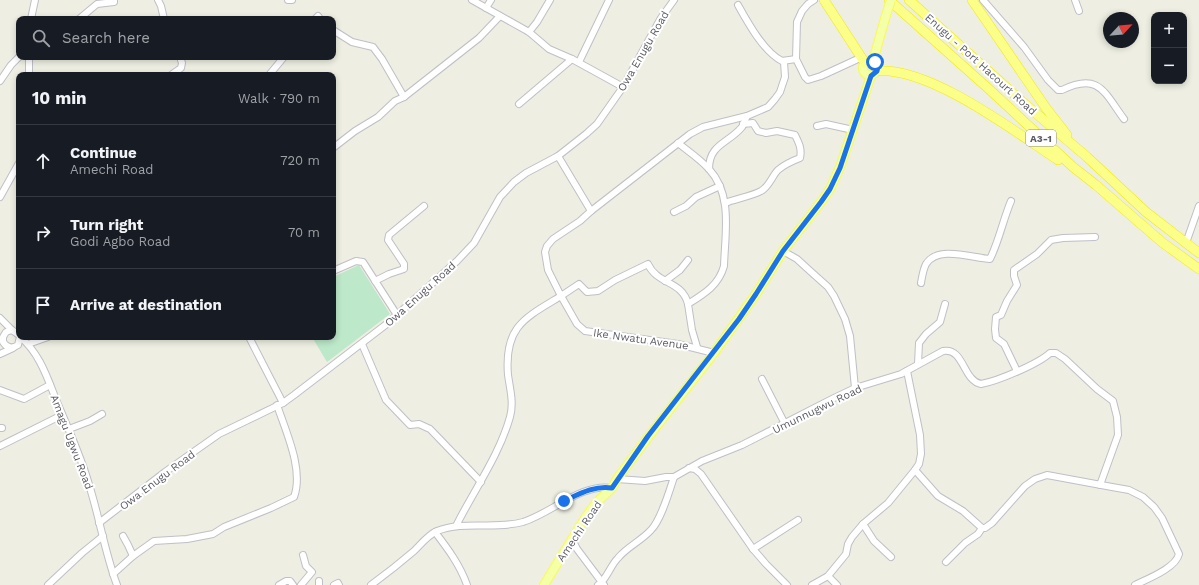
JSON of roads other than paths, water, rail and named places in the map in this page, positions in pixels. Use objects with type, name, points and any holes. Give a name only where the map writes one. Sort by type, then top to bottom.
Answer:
[{"type":"highway","points":[[824,0],[866,61]]},
{"type":"highway","name":"A3-1","points":[[890,0],[990,90],[1073,168],[1096,185],[1163,243],[1199,268]]},
{"type":"highway","name":"Enugu - Port Hacourt Road","points":[[909,0],[1025,104],[1087,157],[1146,212],[1199,253]]},
{"type":"highway","points":[[972,0],[1046,108],[1087,157]]},
{"type":"highway","points":[[874,74],[893,71],[923,80],[949,92],[981,109],[1061,162],[1073,168]]},
{"type":"main road","points":[[866,61],[878,66],[874,74],[864,72],[863,66],[886,15],[890,0]]},
{"type":"main road","name":"Amechi Road","points":[[544,585],[597,502],[612,488],[648,436],[714,353],[756,294],[783,251],[830,189],[840,168],[874,74]]},
{"type":"street","points":[[32,16],[35,0]]},
{"type":"street","points":[[83,16],[97,4],[114,2],[114,0]]},
{"type":"street","points":[[158,0],[163,16]]},
{"type":"street","points":[[472,0],[529,32],[550,49],[579,62],[623,87]]},
{"type":"street","points":[[486,8],[491,0]]},
{"type":"street","points":[[529,32],[537,22],[550,0]]},
{"type":"street","points":[[579,62],[609,0]]},
{"type":"street","name":"Owa Enugu Road","points":[[99,523],[165,472],[219,434],[280,404],[362,344],[457,261],[474,243],[505,190],[526,173],[558,156],[597,124],[623,87],[661,18],[674,0]]},
{"type":"street","points":[[814,0],[807,2],[800,13],[797,22],[796,59],[802,72],[808,80],[866,61]]},
{"type":"street","points":[[983,0],[1024,47],[1048,80],[1058,90],[1088,82],[1094,84],[1100,87],[1124,119]]},
{"type":"street","points":[[1075,0],[1079,11]]},
{"type":"street","points":[[738,5],[751,27],[765,46],[778,59],[784,62],[796,59]]},
{"type":"street","points":[[336,146],[355,131],[378,117],[395,101],[404,97],[479,38],[500,16]]},
{"type":"street","points":[[336,32],[352,42],[373,47],[382,59],[404,97]]},
{"type":"street","points":[[519,104],[572,59]]},
{"type":"street","points":[[0,81],[11,64],[16,60]]},
{"type":"street","points":[[29,60],[29,72]]},
{"type":"street","points":[[175,72],[181,68],[181,60]]},
{"type":"street","points":[[272,72],[282,60]]},
{"type":"street","points":[[558,156],[591,211],[690,134],[703,127],[747,116],[768,107],[780,92],[785,77],[784,62]]},
{"type":"street","points":[[709,169],[709,161],[712,154],[724,141],[741,128],[747,116]]},
{"type":"street","points":[[725,203],[761,192],[767,187],[778,170],[800,158],[802,151],[795,136],[777,131],[766,133],[758,130],[753,123],[743,124]]},
{"type":"street","points":[[817,126],[826,124],[853,130]]},
{"type":"street","points":[[678,143],[709,169],[720,186],[725,203],[724,266],[722,273],[719,280],[712,288],[688,304]]},
{"type":"street","points":[[0,197],[3,188],[16,168]]},
{"type":"street","points":[[674,212],[686,206],[696,197],[720,186]]},
{"type":"street","points":[[921,283],[923,272],[927,264],[934,256],[962,254],[990,259],[1004,216],[1011,201]]},
{"type":"street","points":[[375,281],[404,269],[404,264],[388,240],[389,235],[424,206]]},
{"type":"street","points":[[1186,243],[1199,206]]},
{"type":"street","name":"Ike Nwatu Avenue","points":[[591,211],[553,239],[547,246],[545,252],[548,270],[577,324],[585,331],[697,348],[714,353]]},
{"type":"street","points":[[1017,371],[1004,344],[996,338],[995,329],[996,317],[1001,315],[1007,301],[1017,285],[1014,270],[1037,254],[1051,240],[1095,237]]},
{"type":"street","points":[[783,251],[810,270],[828,287],[834,296],[845,319],[850,336],[855,388]]},
{"type":"street","points":[[665,281],[680,270],[688,260]]},
{"type":"street","points":[[336,271],[356,261],[363,262],[396,315]]},
{"type":"street","points":[[456,526],[468,501],[481,482],[491,463],[510,417],[512,399],[508,361],[511,338],[514,331],[528,317],[579,284],[587,292],[598,291],[615,280],[648,264],[653,273],[682,291],[688,304],[692,330],[697,348]]},
{"type":"street","points":[[918,364],[919,343],[926,334],[940,322],[945,304]]},
{"type":"street","points":[[0,318],[16,333]]},
{"type":"street","points":[[12,330],[6,332],[1,337],[6,345],[25,348],[42,340]]},
{"type":"street","points":[[0,354],[15,346],[18,340]]},
{"type":"street","name":"Amagu Ugwu Road","points":[[24,340],[30,346],[40,362],[85,470],[114,581]]},
{"type":"street","points":[[114,581],[133,556],[154,541],[187,539],[213,534],[224,527],[271,508],[294,496],[297,483],[297,467],[280,404],[250,340]]},
{"type":"street","points":[[362,344],[386,400],[410,425],[419,424],[430,429],[481,482]]},
{"type":"street","name":"Umunnugwu Road","points":[[618,479],[645,480],[674,477],[702,461],[737,447],[855,388],[894,377],[947,350],[957,355],[968,373],[978,384],[983,384],[1027,368],[1050,353],[1056,353],[1066,359],[1097,389],[1113,402],[1117,417],[1118,436],[1100,485]]},
{"type":"street","points":[[812,585],[828,576],[846,554],[848,544],[852,537],[863,524],[883,508],[919,464],[921,454],[920,435],[907,371]]},
{"type":"street","points":[[762,380],[785,424]]},
{"type":"street","points":[[0,390],[24,399],[50,385]]},
{"type":"street","points":[[69,429],[90,421],[102,414]]},
{"type":"street","points":[[0,446],[62,415]]},
{"type":"street","points":[[689,468],[701,474],[753,549],[787,585]]},
{"type":"street","points":[[915,470],[938,496],[963,511],[982,528]]},
{"type":"street","points":[[946,562],[965,543],[978,534],[982,528],[985,528],[992,523],[1021,490],[1040,477],[1047,475],[1128,490],[1148,501],[1154,507],[1162,518],[1178,554],[1176,560],[1170,566],[1135,585]]},
{"type":"street","points":[[572,539],[577,549],[603,584],[613,563],[656,524],[674,477]]},
{"type":"street","points":[[371,585],[435,532],[452,526],[488,526],[523,522],[544,513],[564,501],[593,489],[603,486],[612,488]]},
{"type":"street","points":[[753,549],[798,520]]},
{"type":"street","points":[[863,524],[874,541],[891,557]]},
{"type":"street","points":[[435,532],[463,573],[467,585]]},
{"type":"street","points":[[48,585],[82,553],[103,536]]},
{"type":"street","points":[[122,536],[133,556]]},
{"type":"street","points":[[301,585],[312,572],[306,566],[303,555]]},
{"type":"street","points":[[828,576],[837,585]]},
{"type":"street","points":[[279,585],[286,581],[290,581],[292,585]]},
{"type":"street","points":[[334,585],[338,583],[340,585]]}]
